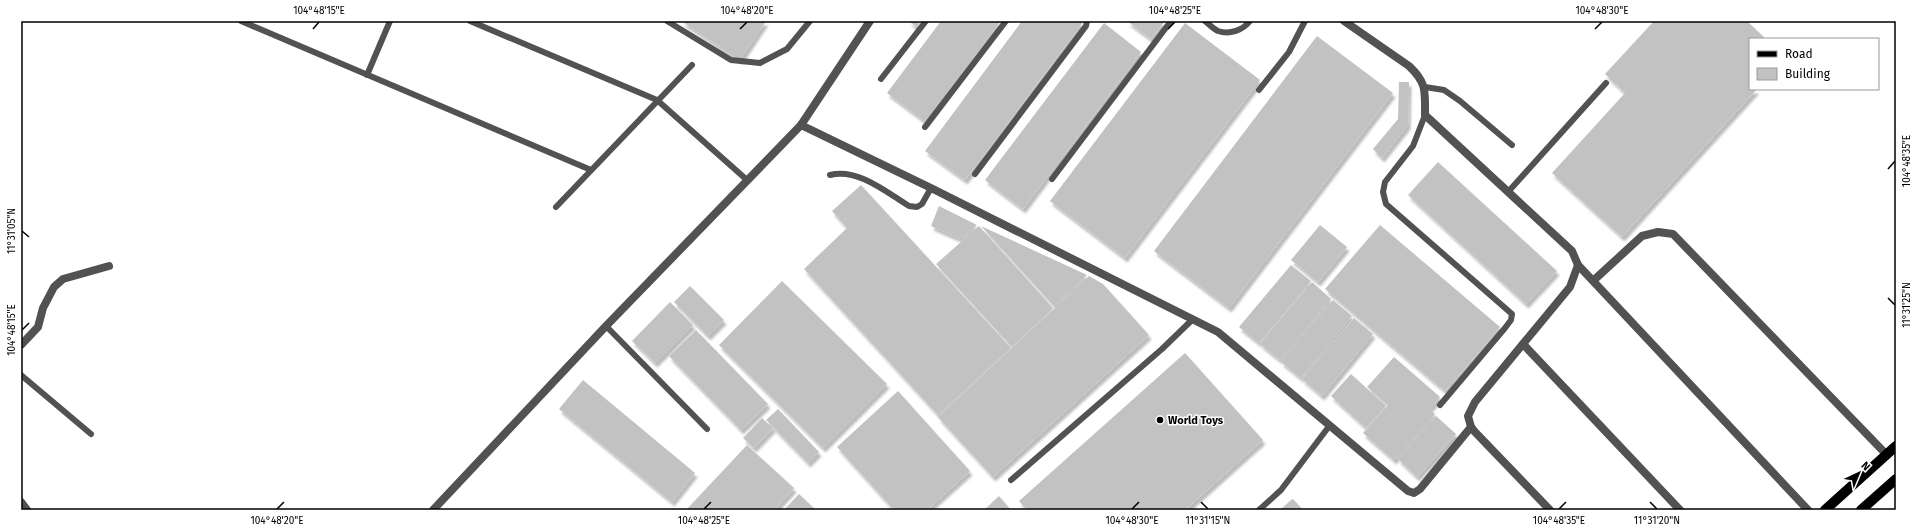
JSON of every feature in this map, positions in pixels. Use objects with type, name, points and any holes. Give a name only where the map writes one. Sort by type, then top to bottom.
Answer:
[{"type":"main road","points":[[1825,510],[1896,446]]},
{"type":"main road","points":[[1861,510],[1896,479]]},
{"type":"street","points":[[433,510],[606,326],[801,125],[870,21]]},
{"type":"street","points":[[1344,21],[1409,66],[1418,75],[1424,88],[1425,115],[1572,251],[1578,265],[1594,280],[1808,510]]},
{"type":"street","points":[[801,125],[931,188],[1218,332],[1408,491],[1414,493],[1420,489],[1470,426]]},
{"type":"street","points":[[1594,280],[1642,236],[1658,232],[1672,234],[1886,454]]},
{"type":"street","points":[[1550,510],[1470,426],[1468,416],[1472,407],[1570,287],[1578,265]]},
{"type":"street","points":[[21,345],[38,326],[54,286],[63,279],[109,266]]},
{"type":"street","points":[[1523,344],[1680,510]]},
{"type":"street","points":[[21,502],[28,510]]},
{"type":"lane","points":[[241,21],[591,170]]},
{"type":"lane","points":[[367,75],[390,21]]},
{"type":"lane","points":[[470,21],[657,100],[747,180]]},
{"type":"lane","points":[[667,21],[732,60],[760,63],[787,49],[810,21]]},
{"type":"lane","points":[[881,79],[926,21]]},
{"type":"lane","points":[[925,127],[1006,21]]},
{"type":"lane","points":[[975,174],[1086,26],[1087,21]]},
{"type":"lane","points":[[1052,179],[1171,21]]},
{"type":"lane","points":[[1205,21],[1217,31],[1230,32],[1245,28],[1250,21]]},
{"type":"lane","points":[[1259,90],[1289,52],[1305,21]]},
{"type":"lane","points":[[556,207],[692,64]]},
{"type":"lane","points":[[1508,192],[1606,83]]},
{"type":"lane","points":[[1424,88],[1444,90],[1460,101],[1512,145]]},
{"type":"lane","points":[[1425,115],[1413,146],[1385,182],[1383,192],[1386,204],[1512,314],[1512,320],[1440,405]]},
{"type":"lane","points":[[830,175],[840,172],[852,174],[909,206],[917,207],[922,204],[931,188]]},
{"type":"lane","points":[[1010,480],[1162,349],[1192,320]]},
{"type":"lane","points":[[606,326],[707,429]]},
{"type":"lane","points":[[21,375],[91,434]]},
{"type":"lane","points":[[1259,510],[1281,490],[1330,425]]},
{"type":"building","points":[[681,21],[766,21],[740,60]]},
{"type":"building","points":[[908,21],[921,21],[917,27]]},
{"type":"building","points":[[941,21],[1001,21],[926,122],[887,93]]},
{"type":"building","points":[[1022,21],[1083,22],[965,180],[925,151]]},
{"type":"building","points":[[1127,21],[1165,21],[1151,39]]},
{"type":"building","points":[[1654,21],[1747,21],[1765,38],[1749,38],[1749,90],[1756,90],[1622,237],[1552,173],[1625,93],[1605,74]]},
{"type":"building","points":[[1104,23],[1141,52],[1023,209],[985,180]]},
{"type":"building","points":[[1185,23],[1260,80],[1125,258],[1050,201]]},
{"type":"building","points":[[1317,36],[1393,93],[1229,308],[1154,251]]},
{"type":"building","points":[[1399,82],[1409,82],[1408,125],[1382,158],[1373,149],[1398,119]]},
{"type":"building","points":[[1438,162],[1557,271],[1526,304],[1408,195]]},
{"type":"building","points":[[861,185],[1011,348],[938,415],[804,269],[847,228],[832,211]]},
{"type":"building","points":[[939,206],[977,225],[961,239],[931,226]]},
{"type":"building","points":[[1320,225],[1347,247],[1318,282],[1291,260]]},
{"type":"building","points":[[1380,225],[1500,327],[1445,391],[1325,289]]},
{"type":"building","points":[[979,226],[1053,308],[1012,347],[936,264]]},
{"type":"building","points":[[981,226],[1087,275],[1054,306]]},
{"type":"building","points":[[1291,265],[1311,281],[1259,343],[1239,327]]},
{"type":"building","points":[[1089,276],[1103,284],[1149,335],[993,477],[938,417]]},
{"type":"building","points":[[782,281],[887,384],[823,448],[719,345]]},
{"type":"building","points":[[1312,282],[1331,299],[1280,360],[1260,344]]},
{"type":"building","points":[[690,286],[724,320],[708,336],[674,302]]},
{"type":"building","points":[[1333,300],[1352,316],[1301,378],[1281,362]]},
{"type":"building","points":[[670,302],[693,325],[655,363],[632,341]]},
{"type":"building","points":[[1354,318],[1373,334],[1322,396],[1302,379]]},
{"type":"building","points":[[696,330],[768,404],[741,430],[669,356]]},
{"type":"building","points":[[1185,353],[1263,440],[1185,510],[1027,510],[1019,501]]},
{"type":"building","points":[[1394,357],[1440,397],[1429,409],[1435,414],[1394,460],[1363,433],[1388,405],[1367,387]]},
{"type":"building","points":[[1351,374],[1386,406],[1366,428],[1331,396]]},
{"type":"building","points":[[583,380],[695,473],[672,502],[559,409]]},
{"type":"building","points":[[898,391],[970,471],[927,510],[894,510],[837,447]]},
{"type":"building","points":[[778,409],[819,452],[808,463],[766,420]]},
{"type":"building","points":[[1436,416],[1456,434],[1417,477],[1398,459]]},
{"type":"building","points":[[762,418],[773,428],[754,448],[743,438]]},
{"type":"building","points":[[747,445],[794,488],[774,510],[686,510]]},
{"type":"building","points":[[799,494],[816,510],[784,510]]},
{"type":"building","points":[[999,496],[1011,510],[984,510]]},
{"type":"building","points":[[1293,499],[1303,510],[1280,510],[1291,500]]},
{"type":"place","name":"World Toys","points":[[1160,420]]}]
